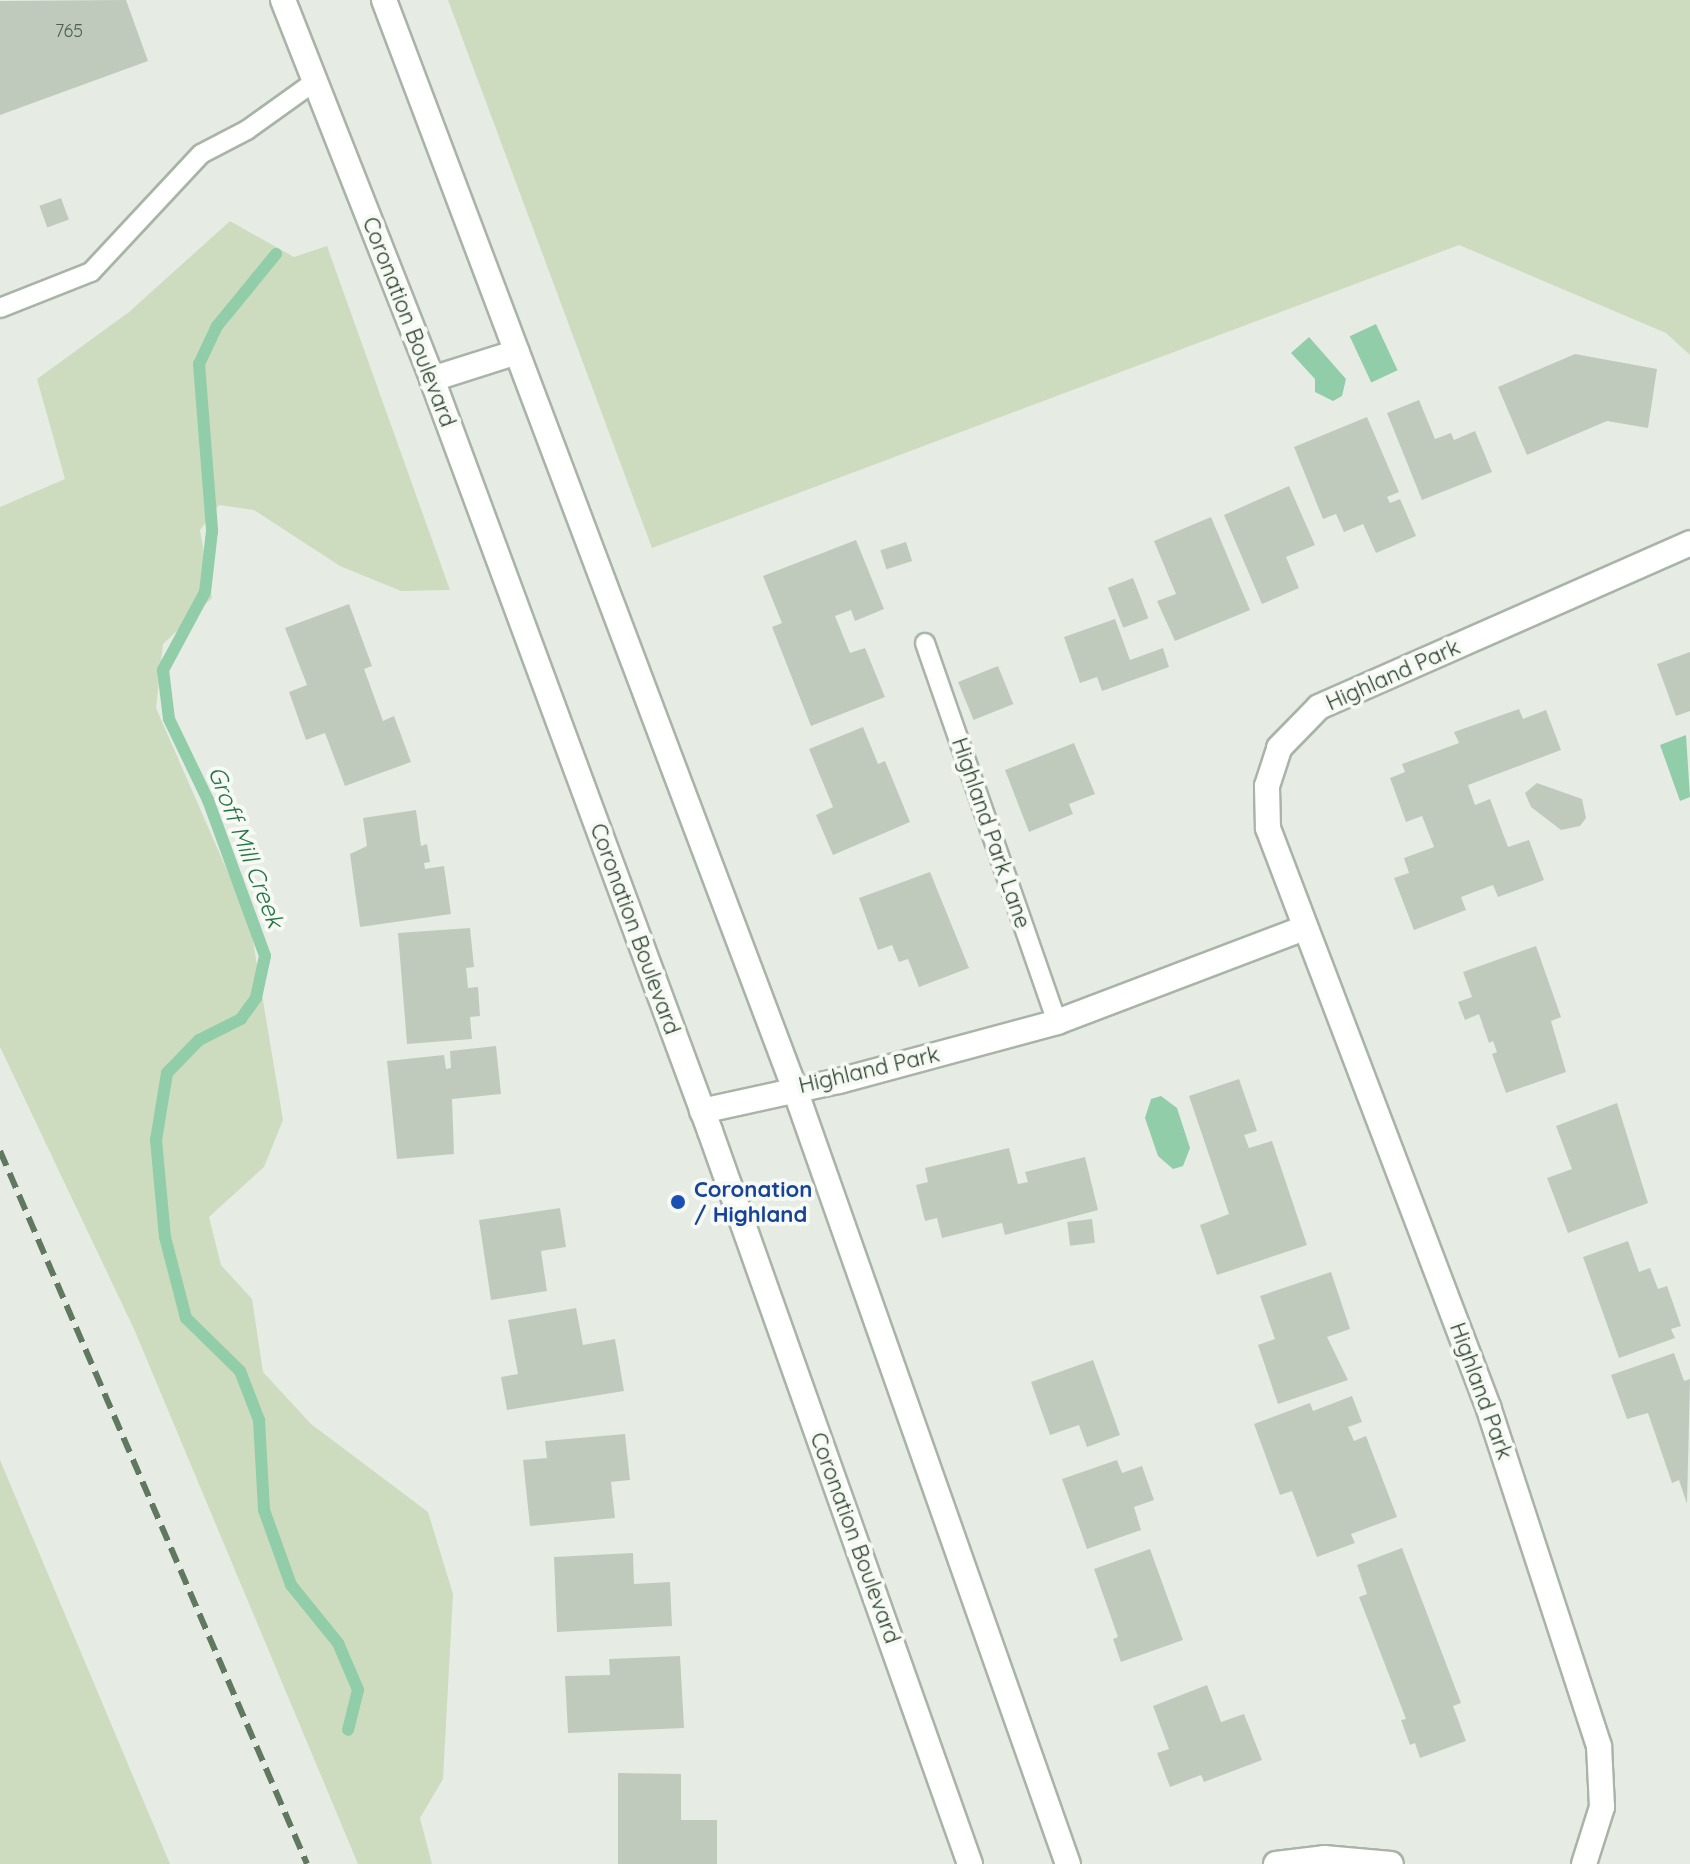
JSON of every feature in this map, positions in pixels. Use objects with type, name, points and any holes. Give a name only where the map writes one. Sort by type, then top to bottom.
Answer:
[{"type":"main road","name":"Coronation Boulevard","points":[[283,0],[432,379],[702,1111],[970,1864]]},
{"type":"main road","points":[[384,0],[794,1087],[1068,1864]]},
{"type":"main road","points":[[432,379],[517,352]]},
{"type":"main road","name":"Highland Park","points":[[1584,1864],[1602,1807],[1599,1746],[1489,1409],[1268,828],[1267,786],[1279,748],[1319,707],[1690,543]]},
{"type":"main road","name":"Highland Park","points":[[702,1111],[794,1087],[839,1081],[1057,1022],[1305,928]]},
{"type":"main road","points":[[1276,1864],[1324,1858],[1391,1864]]},
{"type":"lane","points":[[0,308],[91,272],[201,154],[247,130],[314,82]]},
{"type":"lane","name":"Highland Park Lane","points":[[925,643],[1057,1022]]},
{"type":"shaded area","points":[[448,0],[1690,0],[1690,355],[1666,333],[1459,245],[652,548]]},
{"type":"shaded area","points":[[230,221],[294,257],[327,246],[450,590],[401,591],[340,566],[254,510],[219,505],[200,530],[212,598],[163,644],[156,708],[250,923],[283,1120],[264,1167],[209,1217],[221,1265],[252,1299],[263,1372],[311,1424],[428,1512],[453,1594],[443,1779],[420,1818],[432,1864],[358,1864],[134,1329],[0,1047],[0,507],[65,479],[37,379],[129,312]]},
{"type":"shaded area","points":[[1376,324],[1398,370],[1371,382],[1350,336]]},
{"type":"shaded area","points":[[1309,337],[1346,379],[1342,396],[1333,401],[1315,392],[1315,379],[1291,353]]},
{"type":"shaded area","points":[[1686,735],[1690,797],[1680,801],[1660,745]]},
{"type":"shaded area","points":[[1161,1096],[1177,1108],[1190,1148],[1183,1166],[1173,1169],[1158,1156],[1145,1118],[1151,1099]]},
{"type":"shaded area","points":[[0,1460],[170,1864],[0,1864]]},
{"type":"building","points":[[126,0],[148,61],[0,115],[0,1]]},
{"type":"building","points":[[61,198],[69,220],[47,227],[39,206]]},
{"type":"building","points":[[1575,354],[1657,369],[1648,428],[1607,421],[1527,455],[1498,387]]},
{"type":"building","points":[[1419,400],[1435,439],[1451,433],[1454,440],[1475,431],[1492,472],[1422,500],[1387,413]]},
{"type":"building","points":[[1367,417],[1399,492],[1387,497],[1390,503],[1400,499],[1416,536],[1376,553],[1363,524],[1344,532],[1336,514],[1323,519],[1294,447]]},
{"type":"building","points":[[1289,486],[1315,545],[1286,557],[1299,588],[1262,604],[1224,515]]},
{"type":"building","points":[[1211,517],[1250,610],[1175,641],[1157,601],[1176,594],[1154,541]]},
{"type":"building","points":[[856,540],[884,609],[855,621],[851,610],[835,616],[850,653],[865,648],[885,697],[811,726],[772,627],[782,623],[763,576]]},
{"type":"building","points":[[906,542],[912,561],[887,569],[880,550]]},
{"type":"building","points":[[1133,578],[1148,618],[1123,628],[1108,588]]},
{"type":"building","points":[[349,604],[372,666],[364,669],[383,721],[394,716],[411,762],[345,786],[325,733],[306,740],[289,692],[307,685],[285,628]]},
{"type":"building","points":[[1115,619],[1130,660],[1163,648],[1169,667],[1102,691],[1097,677],[1080,683],[1064,637]]},
{"type":"building","points":[[1690,652],[1690,711],[1676,716],[1657,664]]},
{"type":"building","points":[[998,666],[1013,704],[973,720],[958,682]]},
{"type":"building","points":[[1519,709],[1523,719],[1546,710],[1561,750],[1468,785],[1475,805],[1490,799],[1508,847],[1529,840],[1544,880],[1498,897],[1493,885],[1461,897],[1466,910],[1414,930],[1394,878],[1409,873],[1404,858],[1434,847],[1422,816],[1406,822],[1390,778],[1405,772],[1402,764],[1459,743],[1454,732]]},
{"type":"building","points":[[863,727],[878,764],[885,761],[910,822],[833,855],[816,815],[833,807],[809,749]]},
{"type":"building","points":[[1074,743],[1095,794],[1069,804],[1073,814],[1029,832],[1005,770]]},
{"type":"building","points":[[1537,783],[1582,799],[1586,818],[1580,826],[1561,830],[1531,807],[1525,793]]},
{"type":"building","points":[[416,810],[421,846],[427,844],[430,862],[424,863],[425,869],[444,866],[451,914],[360,927],[350,854],[367,846],[363,818]]},
{"type":"building","points":[[930,872],[969,968],[919,987],[908,959],[899,962],[892,945],[878,950],[859,898]]},
{"type":"building","points":[[470,928],[474,967],[466,968],[468,988],[478,987],[480,1016],[470,1017],[472,1039],[407,1044],[398,933]]},
{"type":"building","points":[[1536,946],[1561,1017],[1551,1021],[1566,1072],[1506,1093],[1492,1054],[1497,1052],[1493,1041],[1489,1043],[1479,1014],[1465,1020],[1458,1002],[1472,997],[1463,972]]},
{"type":"building","points":[[496,1046],[501,1094],[452,1099],[454,1154],[397,1159],[387,1061],[444,1055],[446,1069],[451,1068],[450,1051]]},
{"type":"building","points":[[1239,1079],[1257,1131],[1244,1135],[1249,1148],[1272,1141],[1307,1245],[1217,1275],[1200,1225],[1229,1214],[1189,1096]]},
{"type":"building","points":[[1617,1103],[1648,1203],[1568,1233],[1547,1178],[1572,1169],[1556,1126]]},
{"type":"building","points":[[1009,1148],[1018,1184],[1028,1182],[1025,1172],[1085,1157],[1098,1210],[1005,1235],[1002,1223],[942,1238],[937,1218],[925,1221],[916,1185],[928,1182],[925,1168]]},
{"type":"building","points":[[560,1208],[566,1247],[541,1251],[547,1291],[491,1300],[479,1220]]},
{"type":"building","points":[[1092,1219],[1095,1243],[1070,1246],[1067,1222]]},
{"type":"building","points":[[1628,1241],[1639,1272],[1650,1268],[1658,1289],[1667,1286],[1681,1326],[1671,1329],[1675,1338],[1619,1358],[1583,1257]]},
{"type":"building","points":[[1331,1272],[1350,1329],[1327,1337],[1348,1380],[1278,1404],[1258,1345],[1275,1339],[1260,1296]]},
{"type":"building","points":[[576,1308],[583,1345],[615,1339],[624,1391],[507,1410],[501,1377],[518,1374],[508,1320]]},
{"type":"building","points":[[1674,1353],[1684,1381],[1690,1379],[1687,1504],[1679,1480],[1672,1483],[1648,1413],[1627,1419],[1611,1375]]},
{"type":"building","points":[[1093,1360],[1120,1435],[1087,1447],[1079,1425],[1050,1435],[1031,1382]]},
{"type":"building","points":[[1352,1396],[1362,1422],[1348,1427],[1354,1441],[1366,1436],[1397,1517],[1351,1534],[1355,1543],[1317,1557],[1292,1491],[1280,1495],[1254,1424],[1310,1403],[1313,1411]]},
{"type":"building","points":[[625,1434],[630,1480],[611,1482],[615,1518],[530,1526],[523,1460],[547,1458],[545,1441]]},
{"type":"building","points":[[1117,1460],[1122,1473],[1142,1466],[1154,1500],[1134,1507],[1141,1530],[1087,1549],[1062,1479]]},
{"type":"building","points":[[1402,1548],[1461,1703],[1453,1706],[1466,1741],[1420,1758],[1415,1743],[1410,1745],[1401,1720],[1406,1719],[1359,1597],[1367,1594],[1357,1565]]},
{"type":"building","points":[[1150,1549],[1183,1640],[1121,1662],[1113,1639],[1118,1637],[1094,1569]]},
{"type":"building","points":[[633,1553],[634,1584],[670,1582],[672,1626],[557,1632],[554,1557]]},
{"type":"building","points":[[680,1656],[684,1728],[568,1733],[565,1676],[610,1675],[609,1659]]},
{"type":"building","points":[[1207,1685],[1221,1722],[1244,1714],[1262,1760],[1204,1782],[1201,1775],[1170,1787],[1157,1753],[1169,1749],[1153,1706]]},
{"type":"building","points":[[618,1773],[681,1774],[681,1820],[717,1820],[717,1864],[618,1864]]},
{"type":"waterway","name":"Groff Mill Creek","points":[[276,254],[217,326],[199,364],[212,531],[205,592],[163,670],[169,719],[208,800],[265,956],[256,998],[241,1019],[199,1040],[167,1073],[156,1140],[165,1237],[186,1318],[240,1371],[259,1420],[264,1510],[291,1585],[338,1643],[358,1690],[348,1730]]},
{"type":"railway","points":[[0,1151],[307,1864]]},
{"type":"place","name":"Coronation / Highland","points":[[678,1202]]}]
